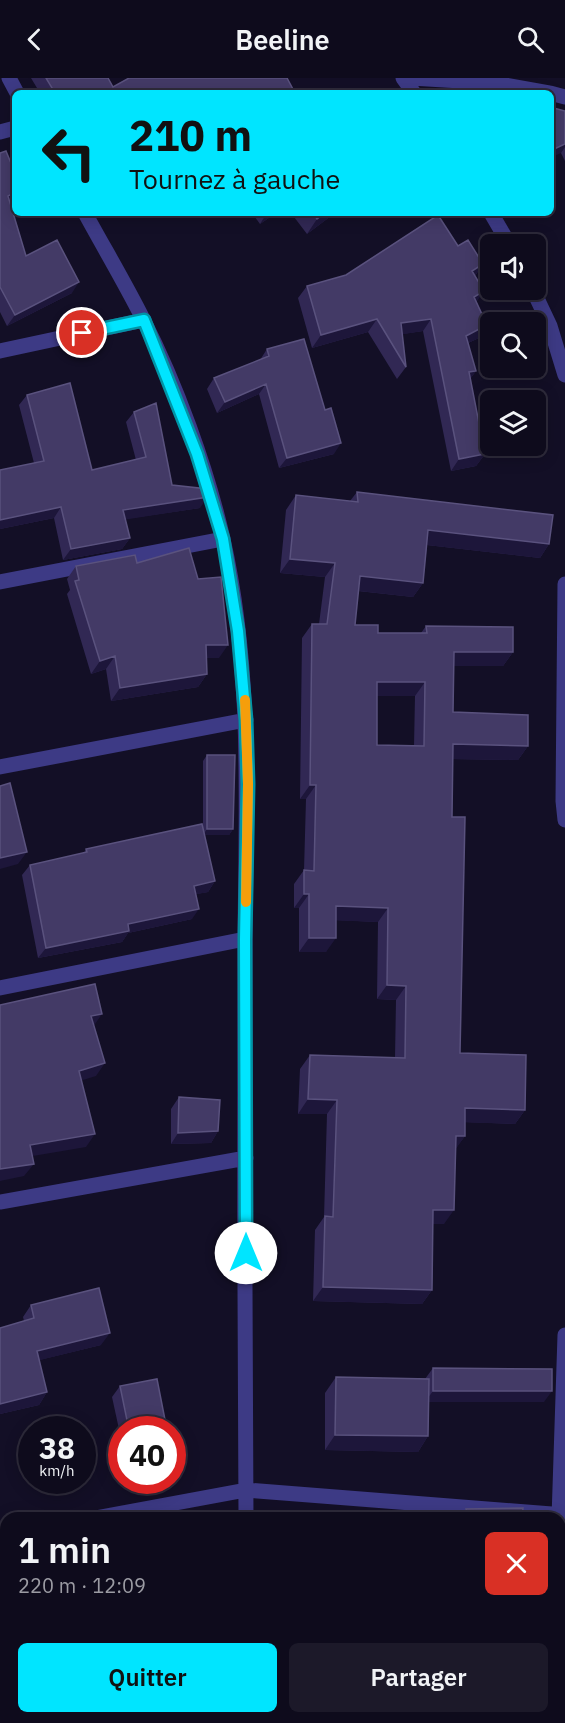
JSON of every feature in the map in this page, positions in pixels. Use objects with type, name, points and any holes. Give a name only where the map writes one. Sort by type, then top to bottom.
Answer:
[{"type":"street","points":[[411,78],[494,83],[533,90]]},
{"type":"street","points":[[87,216],[144,320],[191,433],[223,539],[238,631],[246,720],[246,1512]]},
{"type":"street","points":[[493,216],[503,234]]},
{"type":"street","points":[[538,300],[550,326],[565,375]]},
{"type":"street","points":[[0,351],[144,320]]},
{"type":"street","points":[[0,582],[223,539]]},
{"type":"street","points":[[565,584],[563,801],[565,820]]},
{"type":"street","points":[[0,766],[246,720]]},
{"type":"street","points":[[0,988],[245,939]]},
{"type":"street","points":[[0,1202],[246,1158]]},
{"type":"street","points":[[561,1512],[565,1335]]},
{"type":"street","points":[[127,1512],[246,1490],[513,1512]]},
{"type":"building","points":[[46,78],[108,78],[113,87],[129,78],[287,78],[293,90],[53,90]]},
{"type":"building","points":[[554,108],[565,111],[565,144],[554,149]]},
{"type":"building","points":[[6,151],[12,166],[12,194],[8,196],[12,216],[14,216],[26,256],[57,240],[79,282],[15,315],[0,287],[0,153]]},
{"type":"building","points":[[436,216],[458,246],[468,240],[480,259],[480,266],[472,271],[480,284],[480,293],[474,297],[481,312],[480,329],[466,336],[476,371],[469,372],[480,428],[480,455],[459,459],[431,319],[401,323],[406,367],[377,319],[321,335],[307,286],[346,275]]},
{"type":"building","points":[[304,339],[325,410],[331,408],[341,443],[287,458],[266,384],[225,402],[214,378],[269,356],[267,349]]},
{"type":"building","points":[[70,383],[92,470],[146,457],[134,412],[156,403],[172,485],[208,489],[208,497],[123,510],[130,538],[71,549],[61,507],[0,520],[0,470],[44,461],[27,395]]},
{"type":"building","points":[[357,492],[553,515],[549,544],[428,530],[423,583],[360,576],[355,625],[378,625],[378,633],[427,633],[426,626],[513,627],[513,652],[454,652],[453,712],[528,715],[528,746],[453,744],[452,817],[465,817],[460,1053],[526,1055],[525,1110],[465,1108],[465,1136],[456,1136],[454,1210],[433,1210],[432,1290],[323,1287],[325,1216],[333,1217],[337,1100],[308,1099],[310,1055],[405,1058],[406,986],[387,985],[388,908],[336,906],[336,938],[309,938],[309,894],[304,894],[304,870],[314,871],[316,785],[310,785],[312,624],[327,624],[335,563],[290,559],[296,495],[358,502]],"holes":[[[377,682],[425,682],[424,746],[377,745]]]},
{"type":"building","points":[[189,548],[198,579],[221,577],[228,645],[206,645],[207,674],[120,688],[115,656],[100,661],[75,581],[79,580],[76,566],[135,555],[137,563]]},
{"type":"building","points":[[207,755],[235,755],[233,829],[207,829]]},
{"type":"building","points":[[10,783],[27,852],[0,858],[0,786]]},
{"type":"building","points":[[202,824],[215,881],[194,886],[199,909],[128,924],[129,931],[46,948],[30,865],[87,852],[86,849]]},
{"type":"building","points":[[95,984],[102,1014],[91,1016],[105,1063],[79,1071],[95,1134],[30,1145],[34,1164],[0,1169],[0,1005]]},
{"type":"building","points":[[179,1097],[220,1100],[218,1131],[178,1133]]},
{"type":"building","points":[[99,1288],[110,1333],[37,1351],[47,1392],[0,1404],[0,1328],[34,1318],[31,1305]]},
{"type":"building","points":[[433,1368],[552,1369],[552,1391],[433,1391]]},
{"type":"building","points":[[336,1377],[429,1379],[428,1436],[335,1435]]},
{"type":"building","points":[[157,1379],[164,1416],[126,1416],[120,1386]]},
{"type":"building","points":[[523,1508],[523,1512],[466,1512],[466,1509]]},
{"type":"slow traffic","points":[[245,700],[248,784],[246,902]]},
{"type":"route","points":[[82,333],[144,320],[191,433],[223,539],[238,631],[246,720],[248,784],[245,939],[246,1253]]}]
